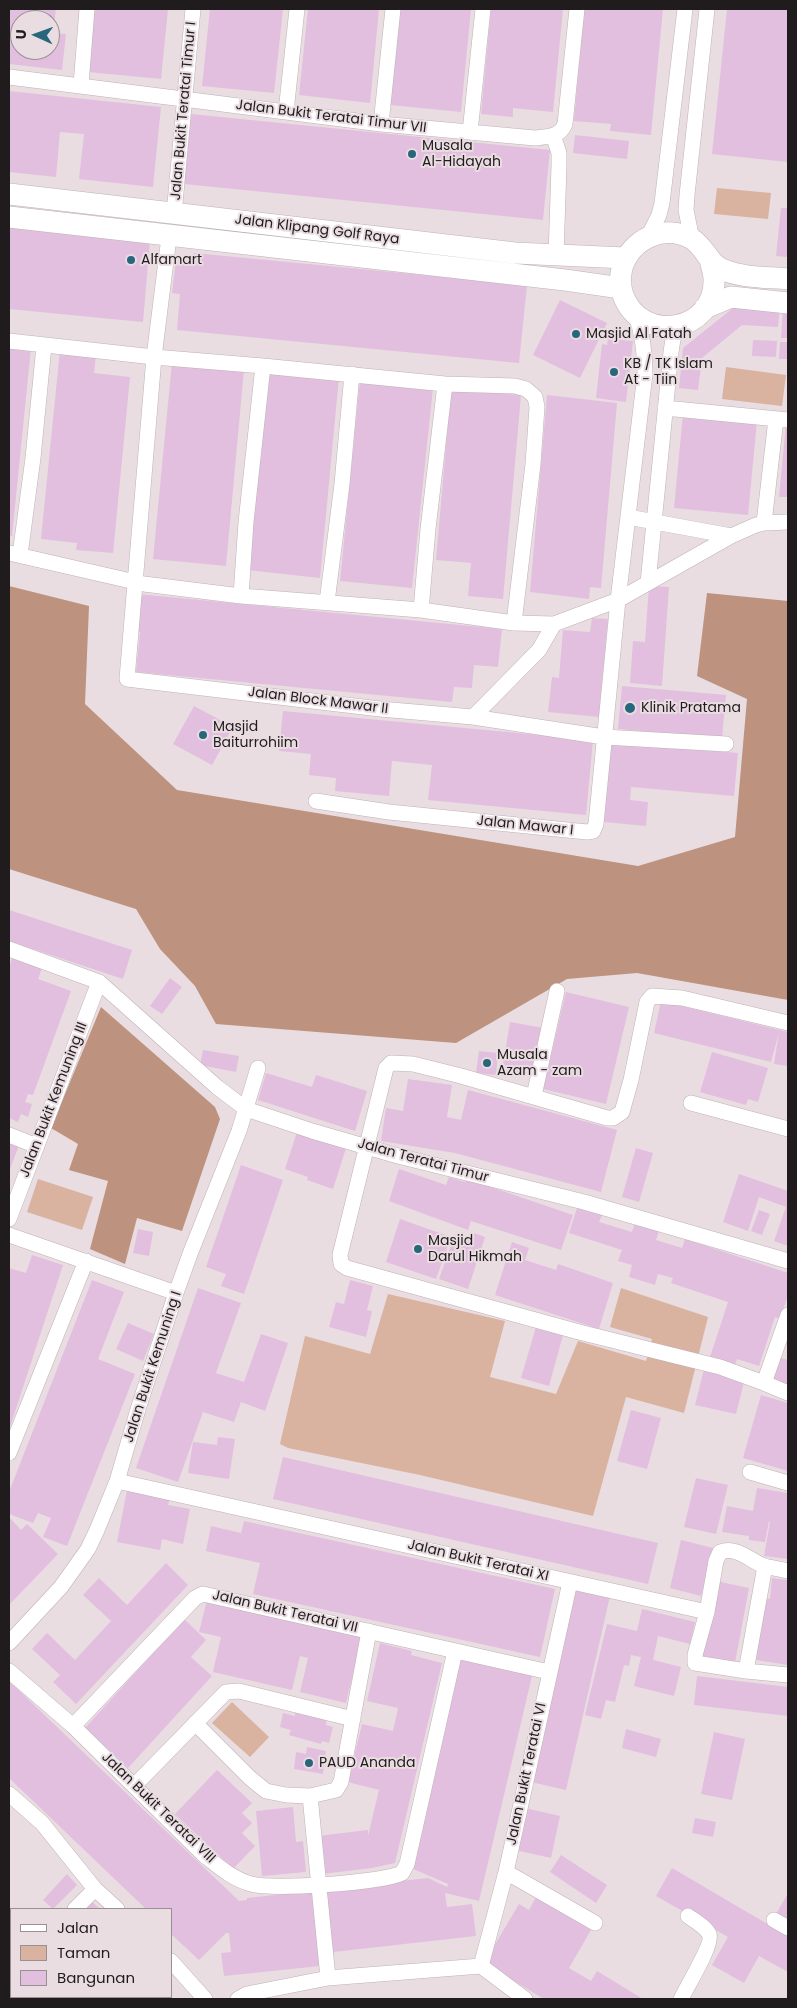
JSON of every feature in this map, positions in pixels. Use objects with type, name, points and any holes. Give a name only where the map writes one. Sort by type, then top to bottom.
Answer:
[{"type":"main road","name":"Jalan Klipang Golf Raya","points":[[9,194],[515,253],[626,258]]},
{"type":"main road","name":"Jalan Klipang Golf Raya","points":[[9,217],[621,288]]},
{"type":"main road","points":[[278,249],[279,226]]},
{"type":"main road","points":[[663,233],[678,234],[692,240],[704,250],[712,264],[714,279],[712,294],[705,308],[694,319],[680,326],[664,327],[649,324],[636,315],[626,303],[621,288],[621,273],[626,258],[635,246],[648,237],[663,233]]},
{"type":"main road","points":[[712,264],[723,270],[736,273],[788,279]]},
{"type":"main road","points":[[705,308],[731,297],[788,302]]},
{"type":"street","points":[[81,85],[87,9]]},
{"type":"street","name":"Jalan Bukit Teratai Timur I","points":[[174,214],[193,9]]},
{"type":"street","points":[[286,112],[297,9]]},
{"type":"street","points":[[381,124],[393,9]]},
{"type":"street","points":[[470,132],[483,9]]},
{"type":"street","points":[[556,256],[559,165],[558,132],[577,9]]},
{"type":"street","points":[[648,237],[659,215],[662,203],[685,9]]},
{"type":"street","points":[[692,240],[686,210],[707,9]]},
{"type":"street","name":"Jalan Bukit Teratai Timur VII","points":[[9,77],[381,124],[535,138],[558,132]]},
{"type":"street","points":[[135,582],[154,357],[169,236]]},
{"type":"street","name":"Jalan Mawar I","points":[[316,801],[389,812],[587,832],[593,831],[596,824],[618,600],[645,374],[645,350],[636,315]]},
{"type":"street","points":[[648,583],[671,352],[673,339],[680,326]]},
{"type":"street","points":[[9,341],[154,357],[445,384],[514,386],[526,389],[535,396],[537,401],[533,464],[514,623]]},
{"type":"street","points":[[44,346],[33,458],[14,554],[135,582],[241,596],[422,610],[514,623],[554,624],[618,600],[731,536],[764,523],[788,522]]},
{"type":"street","points":[[241,596],[246,522],[263,366]]},
{"type":"street","points":[[327,602],[342,484],[352,374]]},
{"type":"street","points":[[422,610],[428,529],[445,384]]},
{"type":"street","points":[[665,408],[782,419],[764,523]]},
{"type":"street","points":[[628,517],[731,536]]},
{"type":"street","name":"Jalan Block Mawar II","points":[[135,582],[128,679],[380,709],[473,717],[604,737],[726,744]]},
{"type":"street","points":[[473,717],[539,650],[554,624]]},
{"type":"street","points":[[9,951],[100,982]]},
{"type":"street","name":"Jalan Teratai Timur","points":[[100,982],[217,1087],[246,1109],[312,1131],[398,1156],[584,1202],[788,1261]]},
{"type":"street","name":"Jalan Bukit Kemuning III","points":[[9,1219],[100,982]]},
{"type":"street","points":[[534,1096],[557,991]]},
{"type":"street","points":[[788,1022],[682,998],[652,996],[647,1002],[631,1080],[622,1112],[618,1116],[607,1118],[433,1068],[414,1064],[391,1063],[386,1068],[340,1255],[343,1266],[579,1332],[720,1367],[788,1393]]},
{"type":"street","name":"Jalan Bukit Kemuning I","points":[[9,1644],[61,1587],[88,1549],[117,1481],[176,1293],[246,1109],[258,1068]]},
{"type":"street","points":[[691,1103],[788,1129]]},
{"type":"street","points":[[9,1135],[37,1146]]},
{"type":"street","points":[[9,1235],[176,1293]]},
{"type":"street","points":[[9,1453],[86,1261]]},
{"type":"street","points":[[764,1383],[788,1315]]},
{"type":"street","points":[[750,1472],[788,1483]]},
{"type":"street","name":"Jalan Bukit Teratai XI","points":[[117,1481],[706,1612]]},
{"type":"street","points":[[788,1571],[765,1566],[735,1550],[720,1552],[716,1561],[695,1655],[695,1663],[788,1676]]},
{"type":"street","points":[[746,1671],[765,1566]]},
{"type":"street","name":"Jalan Bukit Teratai VI","points":[[481,1966],[506,1872],[548,1672],[570,1582]]},
{"type":"street","name":"Jalan Bukit Teratai VII","points":[[73,1726],[198,1595],[209,1594],[548,1672]]},
{"type":"street","points":[[195,1724],[250,1778],[266,1790],[286,1795],[310,1796],[336,1790],[341,1782],[369,1631]]},
{"type":"street","name":"Jalan Bukit Teratai VIII","points":[[9,1671],[73,1726],[205,1856],[234,1877],[264,1887],[390,1878],[402,1873],[407,1864],[455,1651]]},
{"type":"street","points":[[134,1786],[226,1692],[231,1690],[353,1719]]},
{"type":"street","points":[[9,1794],[42,1823],[95,1889],[116,1908]]},
{"type":"street","points":[[310,1796],[328,1978]]},
{"type":"street","points":[[506,1872],[595,1923]]},
{"type":"street","points":[[76,1908],[95,1889]]},
{"type":"street","points":[[681,1999],[711,1938],[709,1932],[688,1916]]},
{"type":"street","points":[[774,1920],[788,1928]]},
{"type":"street","points":[[172,1962],[205,1999]]},
{"type":"street","points":[[238,1999],[247,1994],[328,1978],[481,1966],[525,1999]]},
{"type":"green space","points":[[717,188],[771,193],[768,219],[714,214]]},
{"type":"green space","points":[[726,367],[786,375],[782,406],[722,399]]},
{"type":"green space","points":[[38,1179],[93,1197],[82,1230],[27,1212]]},
{"type":"green space","points":[[621,1288],[708,1317],[684,1413],[626,1397],[593,1516],[420,1475],[288,1448],[280,1444],[305,1336],[370,1354],[388,1294],[505,1321],[490,1377],[556,1394],[578,1341],[646,1361],[652,1339],[610,1327]]},
{"type":"green space","points":[[232,1702],[269,1737],[250,1757],[212,1723]]},
{"type":"shaded area","points":[[9,586],[89,606],[85,704],[177,790],[638,866],[735,837],[747,699],[697,676],[707,593],[788,601],[788,1000],[637,973],[567,979],[456,1043],[216,1024],[195,986],[160,949],[136,909],[9,869]]},
{"type":"shaded area","points":[[101,1007],[215,1107],[220,1119],[182,1231],[137,1218],[125,1264],[90,1249],[108,1181],[69,1170],[78,1144],[51,1128]]},
{"type":"building","points":[[9,9],[56,9],[10,10],[10,60],[60,60],[60,34],[66,34],[62,70],[9,64]]},
{"type":"building","points":[[95,9],[168,9],[161,79],[88,72]]},
{"type":"building","points":[[210,9],[283,9],[274,93],[202,86]]},
{"type":"building","points":[[308,9],[379,9],[370,103],[299,95]]},
{"type":"building","points":[[399,9],[471,9],[461,112],[390,105]]},
{"type":"building","points":[[491,9],[563,9],[553,112],[513,108],[513,117],[481,114]]},
{"type":"building","points":[[584,9],[663,9],[651,135],[610,131],[611,124],[574,121]]},
{"type":"building","points":[[727,9],[788,9],[788,162],[712,154]]},
{"type":"building","points":[[9,91],[161,107],[153,187],[79,179],[84,134],[60,132],[56,177],[9,172]]},
{"type":"building","points":[[191,114],[550,150],[543,220],[184,184]]},
{"type":"building","points":[[575,135],[629,141],[627,159],[573,153]]},
{"type":"building","points":[[781,208],[788,208],[788,257],[776,256]]},
{"type":"building","points":[[9,224],[150,241],[143,322],[9,309]]},
{"type":"building","points":[[194,253],[527,285],[519,363],[177,330],[180,294],[172,293],[176,260],[193,261]]},
{"type":"building","points":[[560,300],[607,323],[580,378],[533,355]]},
{"type":"building","points":[[738,304],[780,306],[778,327],[742,325],[702,358],[698,390],[679,388],[683,348]]},
{"type":"building","points":[[783,308],[788,309],[788,338],[781,338]]},
{"type":"building","name":"KB / TK Islam At - Tiin","points":[[608,339],[633,341],[626,402],[596,398],[602,344],[607,345]]},
{"type":"building","points":[[753,340],[777,341],[776,357],[752,356]]},
{"type":"building","points":[[780,342],[788,342],[788,359],[779,359]]},
{"type":"building","points":[[9,345],[31,348],[12,536],[9,536]]},
{"type":"building","points":[[60,350],[96,354],[94,373],[130,377],[113,553],[76,550],[77,543],[41,539]]},
{"type":"building","points":[[172,362],[244,369],[226,566],[153,559]]},
{"type":"building","points":[[267,370],[339,377],[320,578],[247,570]]},
{"type":"building","points":[[360,380],[433,388],[412,588],[340,581]]},
{"type":"building","points":[[451,389],[521,395],[503,599],[468,596],[471,563],[436,560]]},
{"type":"building","points":[[547,395],[617,403],[601,588],[590,587],[589,599],[530,592]]},
{"type":"building","points":[[683,414],[757,421],[748,515],[674,508]]},
{"type":"building","points":[[786,424],[788,424],[788,497],[779,497]]},
{"type":"building","points":[[649,586],[669,587],[662,686],[630,683],[633,641],[645,642]]},
{"type":"building","points":[[138,594],[502,629],[498,667],[474,665],[472,688],[454,687],[452,702],[136,672],[140,632],[134,632]]},
{"type":"building","points":[[592,618],[608,619],[599,717],[548,712],[552,677],[559,678],[563,630],[590,632]]},
{"type":"building","points":[[622,686],[726,695],[722,738],[618,729]]},
{"type":"building","name":"Masjid Baiturrohiim","points":[[194,706],[233,727],[212,765],[173,744]]},
{"type":"building","points":[[283,711],[593,740],[586,815],[428,800],[432,765],[392,761],[389,796],[335,791],[336,778],[309,775],[311,754],[279,751]]},
{"type":"building","points":[[611,742],[738,753],[734,796],[631,787],[630,800],[648,802],[646,826],[604,822]]},
{"type":"building","points":[[9,910],[132,950],[123,979],[9,941]]},
{"type":"building","points":[[12,958],[42,968],[38,979],[71,991],[33,1095],[28,1094],[25,1102],[32,1104],[28,1117],[21,1114],[18,1122],[9,1118],[9,968]]},
{"type":"building","points":[[170,978],[182,987],[162,1014],[150,1006]]},
{"type":"building","points":[[566,992],[629,1007],[606,1104],[543,1089]]},
{"type":"building","points":[[661,1001],[788,1032],[788,1066],[774,1064],[779,1032],[771,1062],[654,1033]]},
{"type":"building","points":[[510,1022],[544,1028],[535,1076],[502,1070]]},
{"type":"building","points":[[203,1050],[239,1056],[236,1072],[200,1065]]},
{"type":"building","name":"Musala Azam - zam","points":[[479,1051],[498,1053],[496,1075],[476,1073]]},
{"type":"building","points":[[712,1052],[768,1068],[758,1102],[748,1099],[746,1105],[700,1092]]},
{"type":"building","points":[[266,1073],[312,1087],[316,1075],[367,1091],[355,1131],[258,1100]]},
{"type":"building","points":[[408,1079],[452,1085],[447,1117],[461,1120],[468,1090],[617,1130],[601,1192],[455,1153],[381,1141],[386,1108],[403,1111]]},
{"type":"building","points":[[297,1132],[346,1148],[333,1189],[307,1180],[308,1177],[285,1169]]},
{"type":"building","points":[[9,1142],[19,1145],[9,1172]]},
{"type":"building","points":[[636,1148],[653,1153],[639,1202],[622,1197]]},
{"type":"building","points":[[241,1165],[283,1180],[244,1294],[221,1286],[226,1274],[206,1267]]},
{"type":"building","points":[[399,1169],[446,1185],[449,1177],[465,1182],[467,1179],[573,1215],[561,1250],[471,1221],[468,1230],[389,1201]]},
{"type":"building","points":[[739,1174],[788,1191],[788,1246],[774,1241],[786,1207],[759,1197],[748,1231],[723,1222]]},
{"type":"building","points":[[578,1205],[603,1213],[599,1222],[632,1232],[635,1223],[659,1231],[656,1240],[682,1248],[685,1239],[788,1273],[788,1295],[780,1319],[775,1317],[759,1366],[737,1359],[735,1365],[710,1357],[728,1302],[671,1283],[673,1278],[658,1274],[655,1285],[629,1277],[632,1265],[618,1261],[622,1250],[569,1233]]},
{"type":"building","points":[[759,1210],[770,1214],[762,1235],[751,1231]]},
{"type":"building","name":"Masjid Darul Hikmah","points":[[400,1219],[451,1237],[436,1279],[386,1262]]},
{"type":"building","points":[[138,1229],[153,1232],[149,1256],[133,1253]]},
{"type":"building","points":[[471,1232],[485,1237],[468,1289],[439,1279],[455,1234],[469,1239]]},
{"type":"building","points":[[512,1242],[529,1248],[525,1260],[556,1270],[558,1264],[613,1283],[599,1329],[495,1295]]},
{"type":"building","points":[[32,1255],[63,1265],[9,1430],[9,1268],[26,1273]]},
{"type":"building","points":[[92,1280],[124,1292],[98,1359],[135,1374],[67,1546],[43,1537],[51,1518],[38,1513],[33,1523],[9,1514],[9,1492]]},
{"type":"building","points":[[350,1280],[373,1286],[367,1310],[372,1311],[366,1337],[329,1327],[336,1302],[344,1304]]},
{"type":"building","points":[[198,1288],[241,1303],[216,1373],[244,1382],[261,1334],[288,1343],[265,1411],[241,1402],[234,1422],[203,1412],[178,1482],[136,1468]]},
{"type":"building","points":[[128,1323],[154,1334],[143,1361],[116,1349]]},
{"type":"building","points":[[536,1327],[563,1335],[549,1386],[521,1378]]},
{"type":"building","points":[[777,1357],[788,1360],[788,1388],[770,1383]]},
{"type":"building","points":[[704,1369],[745,1378],[736,1414],[695,1405]]},
{"type":"building","points":[[761,1395],[788,1403],[788,1471],[743,1458]]},
{"type":"building","points":[[631,1410],[661,1418],[647,1469],[617,1461]]},
{"type":"building","points":[[218,1437],[235,1439],[229,1479],[188,1473],[193,1442],[217,1445]]},
{"type":"building","points":[[283,1457],[658,1543],[648,1584],[273,1499]]},
{"type":"building","points":[[696,1478],[728,1485],[716,1534],[684,1527]]},
{"type":"building","points":[[757,1488],[788,1493],[788,1559],[764,1556],[769,1521],[765,1542],[749,1540],[749,1536],[722,1532],[727,1506],[753,1511]]},
{"type":"building","points":[[127,1490],[170,1498],[168,1505],[190,1509],[183,1544],[162,1539],[160,1550],[117,1542]]},
{"type":"building","points":[[9,1517],[21,1530],[27,1524],[58,1554],[9,1605]]},
{"type":"building","points":[[244,1521],[555,1589],[540,1657],[253,1594],[260,1563],[206,1551],[211,1526],[241,1533]]},
{"type":"building","points":[[681,1540],[713,1548],[701,1596],[670,1588]]},
{"type":"building","points":[[166,1563],[188,1585],[76,1704],[53,1682],[60,1675],[32,1649],[47,1633],[75,1660],[111,1621],[83,1595],[99,1578],[127,1605]]},
{"type":"building","points":[[772,1578],[788,1580],[788,1665],[756,1660],[763,1598],[770,1599]]},
{"type":"building","points":[[716,1581],[749,1588],[735,1663],[702,1656]]},
{"type":"building","points":[[575,1588],[610,1596],[566,1790],[531,1782]]},
{"type":"building","points":[[207,1600],[362,1636],[346,1703],[300,1692],[308,1658],[300,1656],[292,1690],[213,1672],[221,1637],[199,1632]]},
{"type":"building","points":[[642,1609],[695,1622],[690,1644],[658,1636],[653,1660],[681,1667],[674,1696],[634,1686],[641,1657],[631,1655],[629,1666],[624,1665],[615,1702],[606,1700],[601,1719],[585,1715],[607,1624],[637,1631]]},
{"type":"building","points":[[184,1619],[206,1640],[191,1657],[212,1676],[128,1768],[85,1728]]},
{"type":"building","points":[[380,1643],[412,1651],[411,1655],[442,1663],[395,1863],[372,1868],[322,1874],[318,1836],[368,1830],[368,1836],[379,1790],[348,1782],[362,1724],[393,1731],[398,1708],[367,1701]]},
{"type":"building","points":[[460,1659],[532,1676],[479,1901],[445,1893],[447,1907],[472,1904],[476,1936],[333,1952],[326,1889],[428,1878],[447,1887],[448,1884],[411,1868]]},
{"type":"building","points":[[697,1676],[788,1687],[788,1716],[694,1705]]},
{"type":"building","points":[[9,1681],[239,1901],[247,1900],[247,1898],[312,1891],[320,1966],[224,1976],[221,1953],[231,1952],[229,1933],[226,1933],[199,1960],[172,1935],[172,1908],[145,1908],[9,1778]]},
{"type":"building","points":[[295,1712],[326,1717],[326,1725],[333,1727],[329,1743],[322,1741],[321,1744],[289,1735],[291,1730],[280,1727],[283,1713],[295,1716]]},
{"type":"building","points":[[626,1729],[661,1739],[656,1757],[622,1748]]},
{"type":"building","points":[[714,1732],[745,1739],[732,1800],[701,1794]]},
{"type":"building","name":"PAUD Ananda","points":[[307,1747],[326,1751],[323,1774],[294,1769],[296,1752],[306,1754]]},
{"type":"building","points":[[217,1770],[252,1803],[242,1813],[252,1823],[242,1833],[255,1846],[233,1869],[175,1814]]},
{"type":"building","points":[[293,1807],[296,1842],[303,1841],[306,1872],[262,1876],[256,1811]]},
{"type":"building","points":[[525,1808],[560,1816],[551,1858],[515,1850]]},
{"type":"building","points":[[695,1818],[716,1822],[713,1837],[692,1833]]},
{"type":"building","points":[[561,1855],[607,1885],[596,1903],[550,1872]]},
{"type":"building","points":[[672,1868],[788,1936],[788,1972],[759,1956],[744,1983],[712,1965],[728,1937],[656,1896]]},
{"type":"building","points":[[67,1874],[77,1885],[54,1908],[43,1900]]},
{"type":"building","points":[[788,1895],[788,1922],[776,1914]]},
{"type":"building","points":[[536,1897],[591,1930],[569,1968],[591,1981],[597,1971],[643,1999],[544,1999],[484,1963],[519,1904],[529,1910]]},
{"type":"building","points":[[91,1901],[99,1908],[84,1908]]},
{"type":"building","points":[[98,1998],[141,1998],[97,1999]]},
{"type":"place","name":"Musala Al-Hidayah","points":[[412,154]]},
{"type":"place","name":"Alfamart","points":[[131,260]]},
{"type":"place","name":"Masjid Al Fatah","points":[[576,334]]},
{"type":"place","name":"KB / TK Islam At - Tiin","points":[[614,372]]},
{"type":"place","name":"Klinik Pratama","points":[[630,708]]},
{"type":"place","name":"Masjid Baiturrohiim","points":[[203,735]]},
{"type":"place","name":"Musala Azam - zam","points":[[487,1063]]},
{"type":"place","name":"Masjid Darul Hikmah","points":[[418,1249]]},
{"type":"place","name":"PAUD Ananda","points":[[309,1763]]}]
